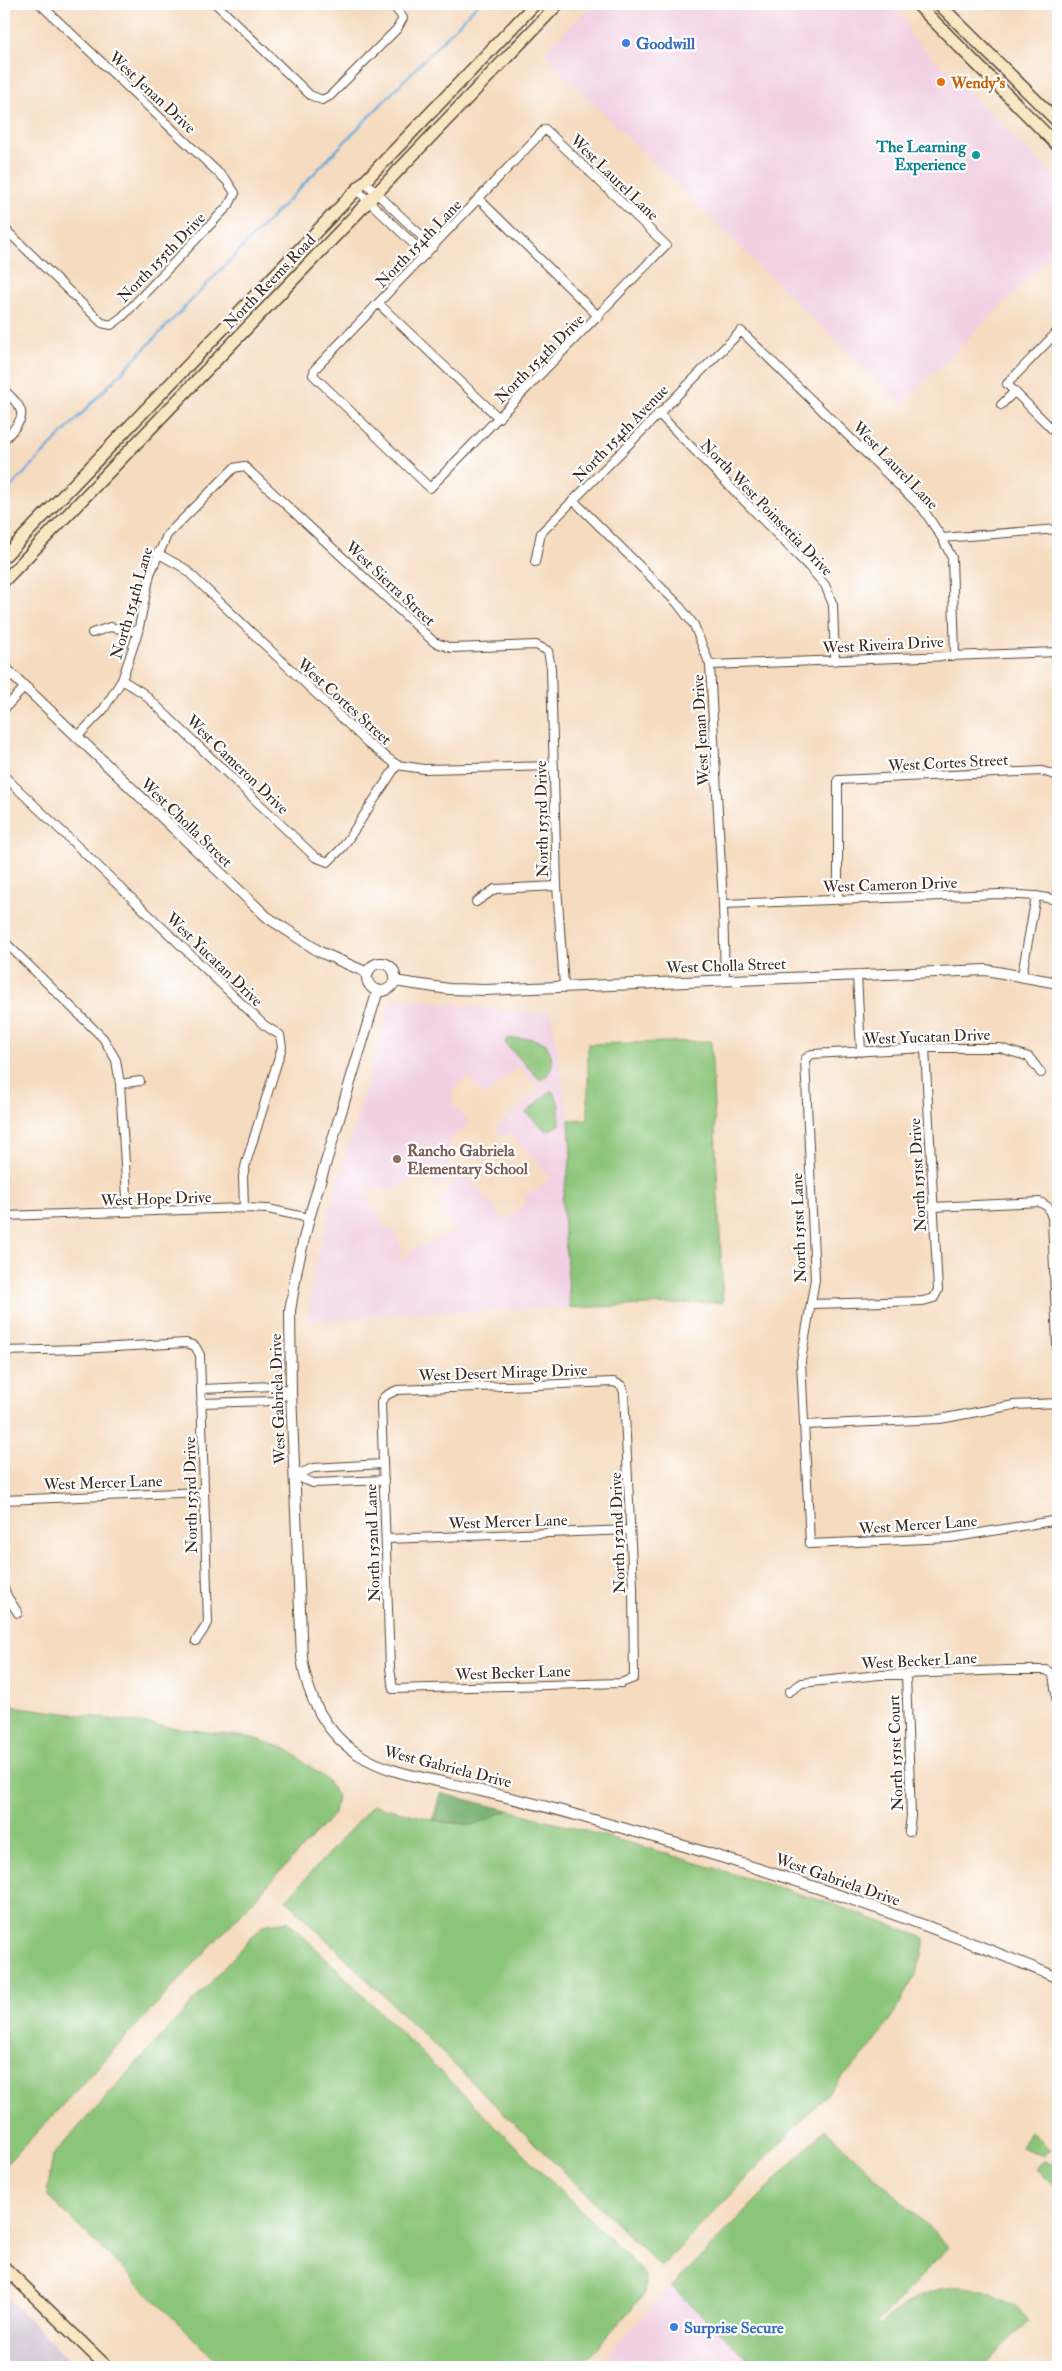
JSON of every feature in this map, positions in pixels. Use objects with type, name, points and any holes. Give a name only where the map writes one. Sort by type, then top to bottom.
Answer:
[{"type":"main road","name":"North Reems Road","points":[[4,581],[558,4]]},
{"type":"main road","name":"North Reems Road","points":[[4,557],[532,7]]},
{"type":"main road","points":[[532,7],[540,22]]},
{"type":"main road","points":[[921,8],[942,7],[1058,122]]},
{"type":"main road","points":[[921,8],[1058,146]]},
{"type":"main road","points":[[1004,92],[1012,90],[1018,92],[1058,130]]},
{"type":"main road","points":[[4,2267],[107,2367]]},
{"type":"street","name":"West Jenan Drive","points":[[40,4],[227,181],[235,193],[229,205]]},
{"type":"street","points":[[216,4],[310,95],[322,100],[330,96],[397,28],[403,18],[392,4]]},
{"type":"street","name":"North 154th Lane","points":[[430,488],[313,376],[315,369],[545,129]]},
{"type":"street","name":"West Laurel Lane","points":[[545,129],[666,245]]},
{"type":"street","points":[[360,185],[425,255]]},
{"type":"street","points":[[372,197],[433,247]]},
{"type":"street","points":[[479,199],[599,316]]},
{"type":"street","name":"North 155th Drive","points":[[4,228],[102,323],[111,324],[122,317],[229,205]]},
{"type":"street","name":"North 154th Drive","points":[[430,488],[666,245]]},
{"type":"street","points":[[379,304],[499,418]]},
{"type":"street","points":[[1058,330],[1007,384],[1058,435]]},
{"type":"street","name":"West Laurel Lane","points":[[741,332],[923,509],[942,538],[952,558],[955,655]]},
{"type":"street","name":"North 154th Avenue","points":[[535,562],[541,532],[741,332]]},
{"type":"street","points":[[4,390],[17,402],[22,412],[21,421],[4,440]]},
{"type":"street","points":[[1001,405],[1014,392]]},
{"type":"street","name":"North West Poinsettia Drive","points":[[658,413],[809,567],[825,586],[833,605],[836,661]]},
{"type":"street","name":"North 154th Lane","points":[[77,737],[103,710],[122,680],[138,632],[150,574],[167,535],[234,468],[244,466]]},
{"type":"street","name":"West Sierra Street","points":[[244,466],[434,642],[451,648],[536,645],[548,650]]},
{"type":"street","name":"West Jenan Drive","points":[[573,500],[677,603],[694,625],[710,665],[723,904],[725,980]]},
{"type":"street","points":[[942,538],[1058,529]]},
{"type":"street","name":"West Cortes Street","points":[[158,554],[184,568],[369,744],[398,765],[424,769],[554,766]]},
{"type":"street","points":[[92,633],[110,627],[138,632]]},
{"type":"street","name":"North 153rd Drive","points":[[548,650],[551,668],[557,886],[564,986]]},
{"type":"street","name":"West Riveira Drive","points":[[710,665],[1058,652]]},
{"type":"street","name":"West Cholla Street","points":[[4,667],[266,917],[320,952],[368,973]]},
{"type":"street","name":"West Cameron Drive","points":[[122,680],[143,693],[315,857],[328,862],[334,858],[398,765]]},
{"type":"street","points":[[4,709],[25,687]]},
{"type":"street","name":"West Cortes Street","points":[[838,900],[838,780],[1042,771],[1058,776]]},
{"type":"street","name":"West Yucatan Drive","points":[[4,776],[264,1025],[280,1035],[282,1047],[243,1176],[244,1208]]},
{"type":"street","points":[[476,902],[495,888],[557,886]]},
{"type":"street","name":"West Cameron Drive","points":[[723,904],[999,894],[1036,896],[1058,900]]},
{"type":"street","points":[[1022,975],[1036,896]]},
{"type":"street","points":[[4,941],[103,1038],[116,1060],[120,1084],[128,1212]]},
{"type":"street","points":[[378,963],[387,964],[394,971],[394,981],[390,988],[378,990],[370,985],[368,973],[378,963]]},
{"type":"street","name":"West Cholla Street","points":[[394,981],[470,990],[986,970],[1058,983]]},
{"type":"street","points":[[857,975],[861,1052]]},
{"type":"street","name":"West Gabriela Drive","points":[[378,990],[309,1218],[296,1268],[290,1311],[291,1392],[304,1672],[311,1698],[324,1721],[348,1747],[359,1755],[388,1769],[574,1814],[769,1871],[927,1926],[1058,1978]]},
{"type":"street","name":"West Yucatan Drive","points":[[805,1059],[812,1054],[925,1048],[1000,1048],[1029,1057],[1042,1073]]},
{"type":"street","name":"North 151st Drive","points":[[811,1304],[923,1301],[934,1298],[938,1290],[925,1048]]},
{"type":"street","name":"North 151st Lane","points":[[805,1059],[815,1279],[801,1361],[810,1544]]},
{"type":"street","points":[[120,1084],[140,1081]]},
{"type":"street","points":[[932,1206],[1040,1202],[1048,1207],[1052,1218],[1058,1370]]},
{"type":"street","name":"West Hope Drive","points":[[4,1216],[244,1208],[268,1209],[309,1218]]},
{"type":"street","name":"North 153rd Drive","points":[[4,1350],[80,1349],[186,1343],[195,1346],[200,1354],[208,1623],[196,1641]]},
{"type":"street","name":"West Desert Mirage Drive","points":[[385,1396],[397,1390],[614,1382],[622,1386]]},
{"type":"street","points":[[201,1389],[274,1386],[291,1392]]},
{"type":"street","name":"North 152nd Drive","points":[[622,1386],[624,1393],[630,1530],[634,1678]]},
{"type":"street","points":[[247,1387],[247,1401]]},
{"type":"street","points":[[202,1402],[274,1401],[291,1392]]},
{"type":"street","name":"North 152nd Lane","points":[[385,1396],[381,1402],[390,1668],[393,1690]]},
{"type":"street","points":[[804,1425],[940,1419],[1014,1406],[1058,1403]]},
{"type":"street","points":[[295,1476],[313,1468],[383,1464]]},
{"type":"street","points":[[295,1476],[313,1483],[384,1480]]},
{"type":"street","name":"West Mercer Lane","points":[[4,1500],[203,1492]]},
{"type":"street","name":"West Mercer Lane","points":[[810,1544],[950,1538],[1058,1520]]},
{"type":"street","name":"West Mercer Lane","points":[[386,1539],[630,1530]]},
{"type":"street","points":[[4,1587],[7,1596],[18,1613]]},
{"type":"street","name":"West Becker Lane","points":[[789,1692],[802,1683],[906,1674],[1046,1670],[1053,1674],[1058,1709]]},
{"type":"street","name":"North 151st Court","points":[[906,1674],[911,1816],[909,1832]]},
{"type":"street","name":"West Becker Lane","points":[[393,1690],[620,1683],[634,1678]]},
{"type":"shaded area","points":[[593,4],[889,4],[904,18],[912,37],[1058,179],[1058,249],[901,405],[560,71],[544,52]]},
{"type":"shaded area","name":"Rancho Gabriela Elementary School","points":[[399,997],[503,1011],[551,1012],[569,1120],[571,1156],[562,1199],[570,1308],[440,1312],[307,1321],[316,1262],[391,1002]],"holes":[[[518,1066],[539,1089],[496,1128],[500,1132],[498,1134],[500,1138],[508,1131],[551,1177],[535,1192],[533,1191],[524,1198],[527,1202],[506,1221],[464,1174],[440,1197],[454,1233],[408,1251],[410,1256],[399,1260],[397,1255],[403,1253],[393,1228],[385,1231],[375,1206],[371,1207],[368,1193],[382,1187],[384,1193],[411,1181],[410,1177],[416,1174],[421,1177],[432,1177],[437,1188],[455,1172],[448,1165],[451,1152],[447,1141],[470,1124],[451,1102],[454,1099],[452,1096],[455,1093],[452,1090],[467,1076],[486,1096]]]},
{"type":"shaded area","name":"Surprise Secure","points":[[672,2287],[756,2367],[595,2367]]},
{"type":"shaded area","points":[[4,2294],[76,2367],[4,2367]]},
{"type":"green space","points":[[529,1038],[545,1043],[551,1054],[551,1068],[546,1077],[541,1081],[505,1043],[507,1039]]},
{"type":"green space","points":[[711,1041],[723,1302],[570,1308],[562,1199],[571,1156],[569,1120],[588,1119],[588,1044]]},
{"type":"green space","points":[[551,1090],[558,1102],[560,1125],[547,1131],[526,1113]]},
{"type":"green space","points":[[4,1705],[253,1738],[287,1749],[325,1778],[337,1795],[334,1814],[4,2166]]},
{"type":"green space","points":[[440,1793],[508,1810],[474,1825],[433,1820]]},
{"type":"green space","points":[[373,1805],[443,1822],[474,1825],[508,1810],[648,1848],[829,1903],[925,1938],[923,1952],[903,1998],[867,2052],[661,2267],[286,1900]]},
{"type":"green space","points":[[288,1921],[645,2274],[644,2295],[579,2367],[223,2367],[47,2195],[53,2155],[263,1925]]},
{"type":"green space","points":[[825,2129],[949,2247],[877,2323],[880,2326],[909,2302],[941,2289],[957,2287],[974,2289],[992,2295],[1009,2305],[1011,2303],[1029,2320],[983,2367],[757,2367],[672,2287]]},
{"type":"green space","points":[[1030,2132],[1044,2142],[1042,2144],[1051,2150],[1043,2156],[1021,2147]]},
{"type":"green space","points":[[1044,2161],[1058,2166],[1058,2184],[1055,2187],[1036,2168]]},
{"type":"waterway","points":[[4,494],[478,4]]},
{"type":"place","name":"Goodwill","points":[[626,43]]},
{"type":"place","name":"Wendy's","points":[[941,82]]},
{"type":"place","name":"The Learning Experience","points":[[976,155]]},
{"type":"place","name":"Rancho Gabriela Elementary School","points":[[397,1159]]},
{"type":"place","name":"Surprise Secure","points":[[674,2327]]}]
